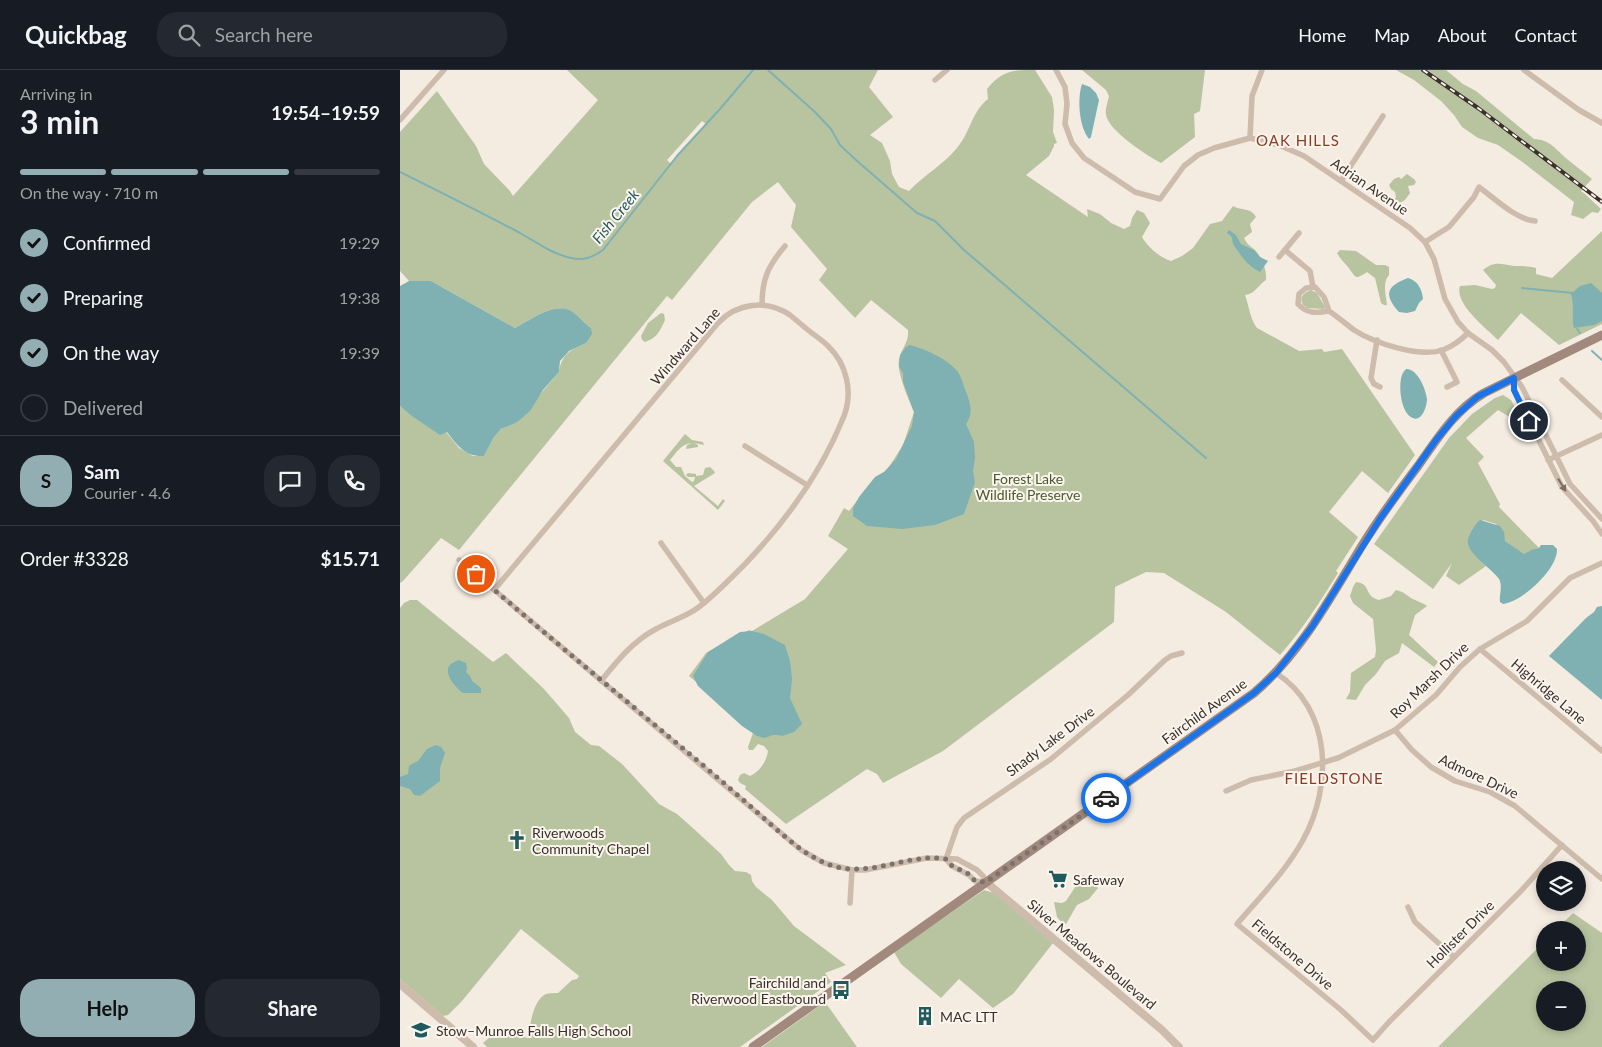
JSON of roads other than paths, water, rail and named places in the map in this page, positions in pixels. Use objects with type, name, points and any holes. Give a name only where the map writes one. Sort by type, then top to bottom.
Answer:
[{"type":"main road","name":"Fairchild Avenue","points":[[753,1047],[1254,693],[1276,673],[1312,627],[1380,519],[1436,440],[1456,416],[1477,397],[1602,335]]},
{"type":"street","points":[[400,120],[444,70]]},
{"type":"street","points":[[935,80],[947,70]]},
{"type":"street","name":"Adrian Avenue","points":[[1056,70],[1065,87],[1065,124],[1072,143],[1084,158],[1135,192],[1160,199],[1184,166],[1198,155],[1214,148],[1250,138],[1280,145],[1304,156],[1410,228],[1425,242],[1434,259],[1445,299],[1458,322],[1468,333],[1492,350],[1504,362],[1522,388],[1570,484],[1602,520]]},
{"type":"street","points":[[1250,138],[1252,96],[1262,70]]},
{"type":"street","points":[[1524,70],[1579,110],[1602,123]]},
{"type":"street","points":[[1341,182],[1384,116]]},
{"type":"street","points":[[1425,242],[1449,227],[1474,197],[1479,187],[1520,217],[1535,221]]},
{"type":"street","points":[[1279,257],[1299,233]]},
{"type":"street","points":[[762,305],[763,285],[767,273],[785,246]]},
{"type":"street","points":[[1285,250],[1310,271],[1313,287]]},
{"type":"street","points":[[1329,311],[1306,311],[1298,304],[1299,294],[1306,288],[1313,287],[1322,293],[1329,311],[1355,330],[1391,347],[1418,352],[1441,350],[1459,342],[1468,333]]},
{"type":"street","name":"Windward Lane","points":[[494,590],[718,323],[736,310],[762,305],[790,315],[828,346],[843,367],[846,380],[848,397],[844,416],[822,460],[794,506],[764,544],[731,579],[704,603],[684,616],[638,640],[621,656],[602,681]]},
{"type":"street","points":[[1377,340],[1371,378],[1374,384],[1380,388]]},
{"type":"street","points":[[1441,350],[1458,382],[1447,387]]},
{"type":"street","points":[[1514,378],[1514,390],[1562,487],[1602,534]]},
{"type":"street","points":[[1562,380],[1602,417]]},
{"type":"street","points":[[1548,460],[1602,435]]},
{"type":"street","points":[[745,446],[807,485]]},
{"type":"street","points":[[1594,512],[1602,508]]},
{"type":"street","points":[[661,543],[704,603]]},
{"type":"street","points":[[460,560],[802,850],[824,863],[852,870],[865,870],[927,858],[946,859],[952,866],[969,874],[975,881],[986,882]]},
{"type":"street","name":"Roy Marsh Drive","points":[[1226,791],[1250,780],[1295,772],[1323,763],[1396,730],[1436,695],[1460,667],[1480,649],[1527,621],[1570,578],[1602,562]]},
{"type":"street","name":"Highridge Lane","points":[[1480,649],[1602,751]]},
{"type":"street","name":"Shady Lake Drive","points":[[946,859],[956,830],[964,818],[1051,760],[1128,696],[1165,660],[1182,653]]},
{"type":"street","name":"Fieldstone Drive","points":[[1276,673],[1285,678],[1294,688],[1313,716],[1320,734],[1323,751],[1323,775],[1318,799],[1304,839],[1280,872],[1237,924],[1341,1010],[1373,1040]]},
{"type":"street","name":"Admore Drive","points":[[1396,730],[1412,750],[1431,767],[1455,781],[1490,792],[1505,799],[1602,879]]},
{"type":"street","name":"Hollister Drive","points":[[1373,1040],[1520,892],[1562,845]]},
{"type":"street","points":[[850,903],[852,870]]},
{"type":"street","name":"Silver Meadows Boulevard","points":[[986,882],[1162,1030],[1179,1047]]},
{"type":"street","points":[[1408,907],[1415,922],[1454,957]]},
{"type":"street","points":[[400,984],[473,1047]]},
{"type":"water","points":[[1082,84],[1090,87],[1096,93],[1099,100],[1089,139],[1083,127],[1080,113],[1080,90]]},
{"type":"water","points":[[1229,230],[1236,235],[1241,244],[1254,250],[1260,257],[1268,261],[1260,272],[1249,264],[1234,246],[1231,236],[1227,233]]},
{"type":"water","points":[[1408,278],[1419,286],[1423,299],[1415,311],[1399,312],[1391,300],[1390,291],[1395,284]]},
{"type":"water","points":[[409,281],[431,281],[515,328],[549,311],[563,308],[570,310],[591,328],[592,334],[586,343],[569,351],[560,361],[559,372],[543,390],[530,411],[516,423],[501,429],[494,437],[484,456],[472,455],[462,450],[447,432],[440,435],[400,406],[400,286]]},
{"type":"water","points":[[1591,283],[1602,293],[1602,321],[1594,325],[1574,328],[1571,294],[1580,286]]},
{"type":"water","points":[[910,345],[942,359],[959,374],[970,406],[970,417],[966,424],[974,442],[975,458],[973,471],[975,482],[964,514],[935,525],[902,529],[867,526],[853,516],[853,508],[875,477],[884,472],[896,459],[912,426],[914,412],[903,382],[903,373],[899,367],[900,355]]},
{"type":"water","points":[[1406,369],[1417,375],[1423,385],[1427,399],[1425,409],[1421,416],[1416,419],[1409,415],[1403,406],[1401,380],[1402,374]]},
{"type":"water","points":[[1480,520],[1500,526],[1504,532],[1505,541],[1524,554],[1539,548],[1541,545],[1553,545],[1557,549],[1552,566],[1545,575],[1529,591],[1511,602],[1503,604],[1500,602],[1501,584],[1499,579],[1475,555],[1468,545],[1471,532]]},
{"type":"water","points":[[1602,606],[1602,700],[1549,656],[1597,607]]},
{"type":"water","points":[[752,631],[764,634],[785,645],[790,661],[792,679],[790,698],[802,724],[794,732],[782,736],[773,735],[764,738],[757,736],[742,726],[698,686],[693,676],[708,652],[740,632]]},
{"type":"water","points":[[459,660],[466,663],[466,672],[472,681],[481,688],[481,693],[463,693],[452,681],[448,673],[449,666]]},
{"type":"water","points":[[436,745],[441,747],[445,753],[440,768],[440,781],[420,796],[414,795],[410,789],[400,786],[400,777],[408,774],[409,766],[418,761],[427,749]]},
{"type":"waterway","name":"Fish Creek","points":[[400,172],[520,233],[551,251],[571,258],[588,258],[603,250],[677,156],[753,70]]},
{"type":"waterway","points":[[768,70],[815,112],[831,129],[840,145],[856,160],[917,213],[935,221],[964,250],[1206,458]]},
{"type":"waterway","points":[[1522,288],[1573,293]]},
{"type":"waterway","points":[[1577,329],[1580,333]]},
{"type":"waterway","points":[[1592,351],[1602,360]]},
{"type":"railway","points":[[1423,70],[1478,108],[1602,202]]},
{"type":"place","name":"Riverwoods Community Chapel","points":[[517,840]]},
{"type":"place","name":"Safeway","points":[[1058,879]]},
{"type":"place","name":"Fairchild and Riverwood Eastbound","points":[[841,990]]},
{"type":"place","name":"MAC LTT","points":[[925,1016]]},
{"type":"place","name":"Stow–Munroe Falls High School","points":[[421,1030]]},
{"type":"district","name":"OAK HILLS","points":[[1298,140]]},
{"type":"district","name":"FIELDSTONE","points":[[1334,778]]},
{"type":"park label","name":"Forest Lake Wildlife Preserve","points":[[1028,486]]}]
